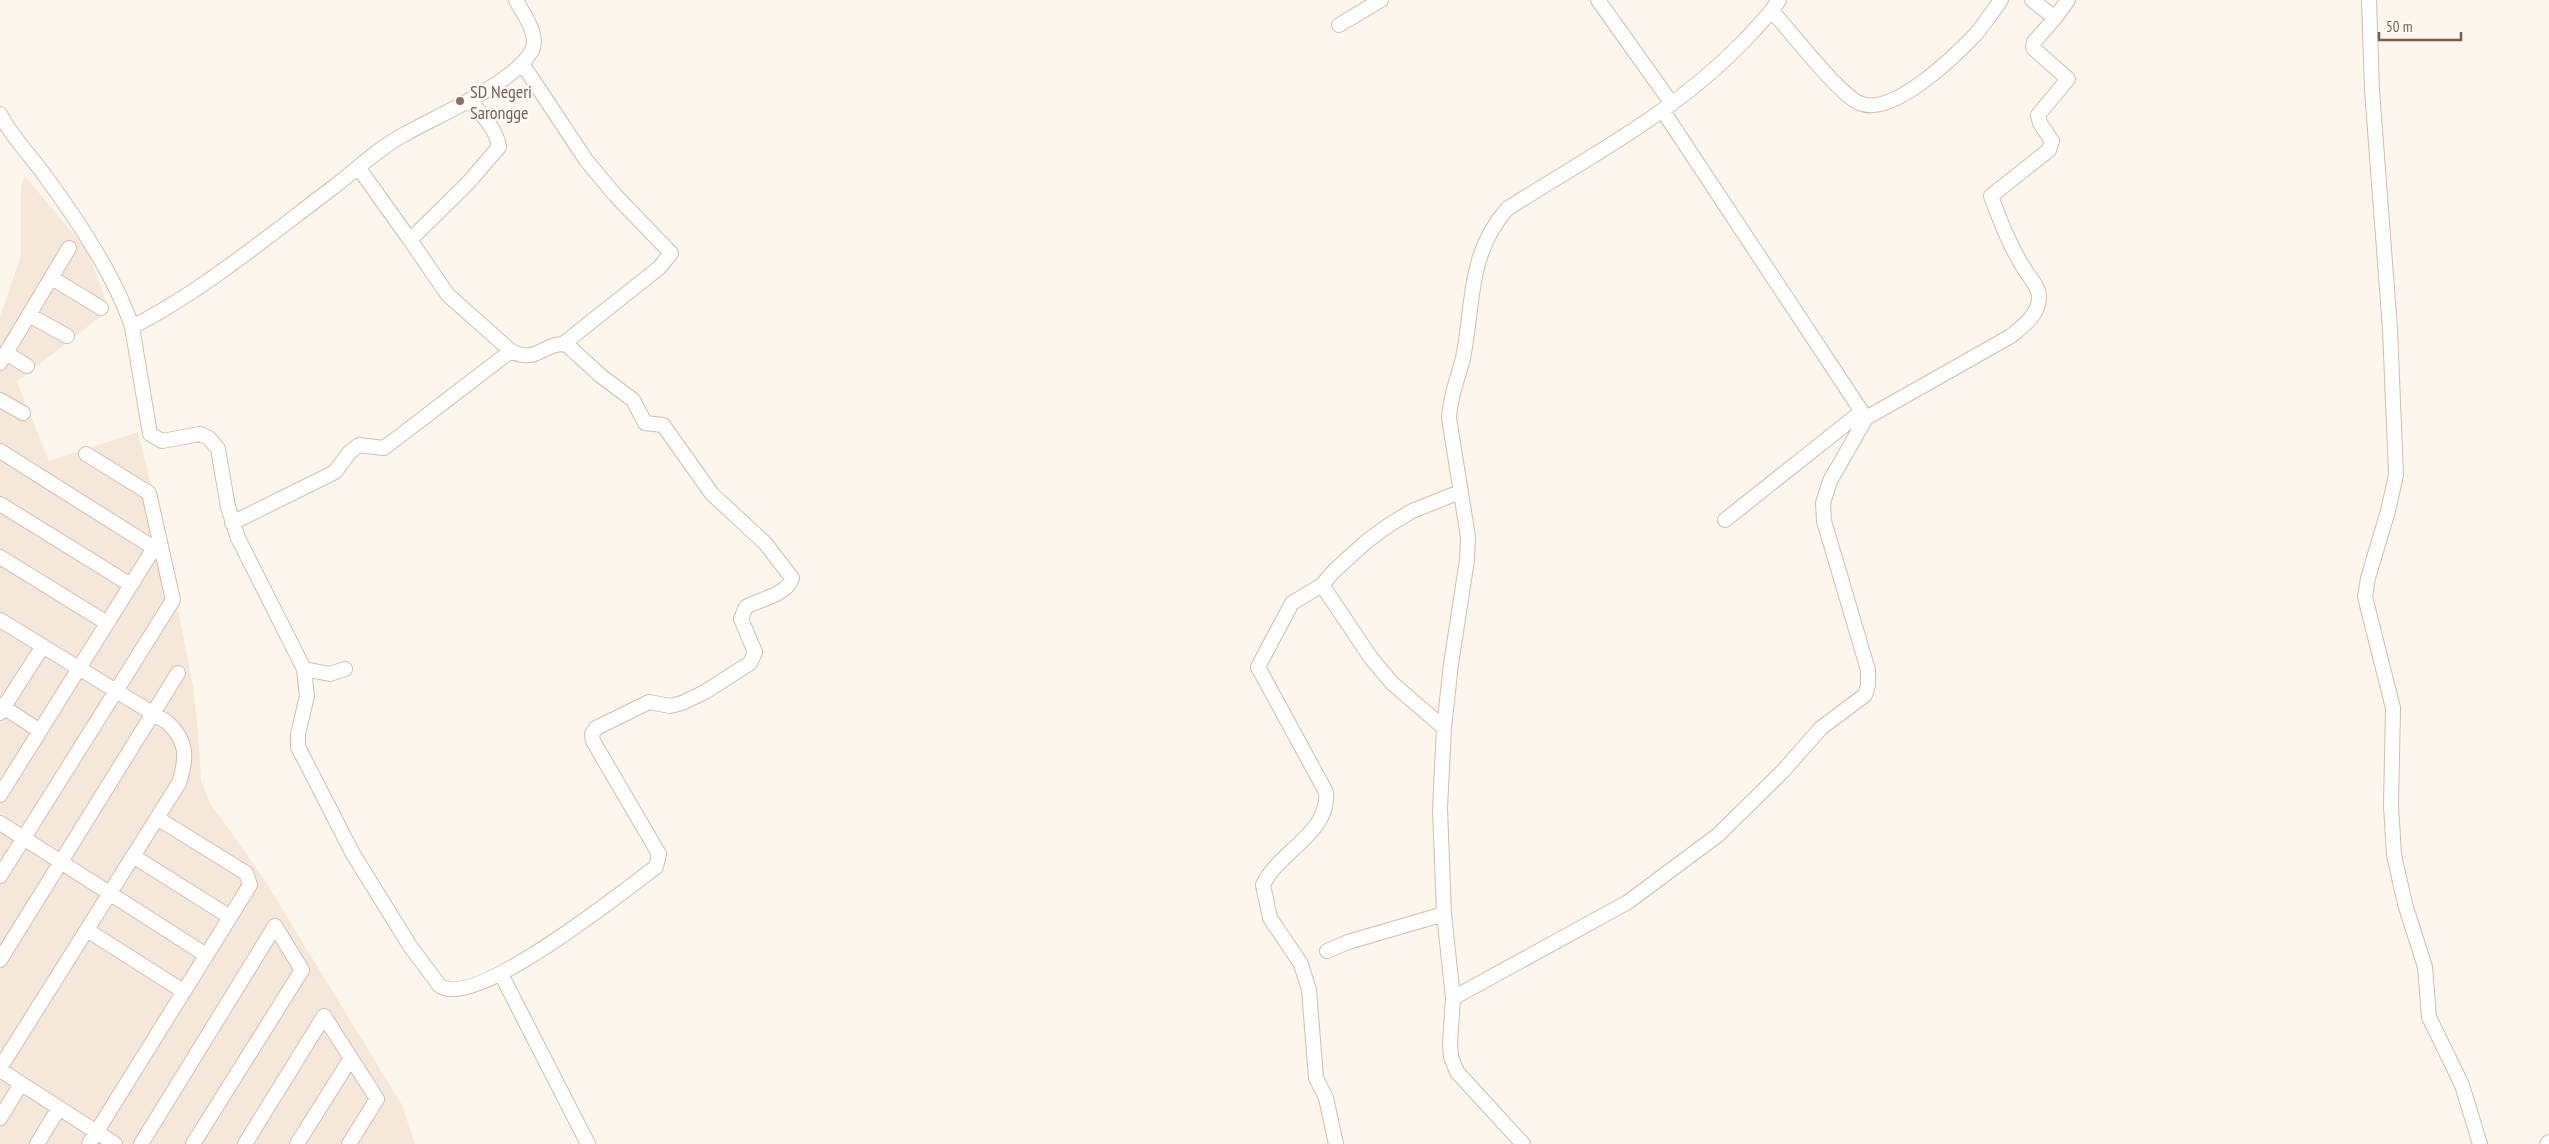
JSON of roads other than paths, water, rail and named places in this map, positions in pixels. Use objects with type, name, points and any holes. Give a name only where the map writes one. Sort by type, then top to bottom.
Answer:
[{"type":"street","points":[[132,326],[162,312],[199,287],[404,134],[469,100],[523,65],[533,50],[535,39],[516,0]]},
{"type":"street","points":[[1339,25],[1381,0]]},
{"type":"street","points":[[1598,0],[1863,415]]},
{"type":"street","points":[[1523,1144],[1457,1072],[1451,1057],[1450,1044],[1453,998],[1444,914],[1440,808],[1444,728],[1451,664],[1468,560],[1468,537],[1449,418],[1449,407],[1463,358],[1473,275],[1498,218],[1506,208],[1585,162],[1668,107],[1724,62],[1776,6],[1838,85],[1859,103],[1874,105],[1892,100],[1928,78],[1975,34],[2001,0]]},
{"type":"street","points":[[2032,0],[2055,18]]},
{"type":"street","points":[[1725,520],[1863,415],[2011,336],[2029,321],[2038,306],[2040,295],[2007,240],[1991,196],[2043,156],[2051,145],[2052,141],[2040,123],[2038,115],[2067,81],[2068,76],[2033,48],[2034,42],[2068,0]]},
{"type":"street","points":[[2369,0],[2372,90],[2390,329],[2396,475],[2377,551],[2368,578],[2365,597],[2393,708],[2391,806],[2394,855],[2405,904],[2425,967],[2429,1016],[2462,1085],[2480,1144]]},
{"type":"street","points":[[358,167],[448,295],[511,351],[521,355],[533,356],[563,344],[660,268],[671,253],[615,195],[586,160],[523,65]]},
{"type":"street","points":[[410,240],[468,183],[499,147],[498,140],[490,126],[469,100]]},
{"type":"street","points":[[0,114],[81,229],[122,302],[132,326],[150,434],[162,441],[200,434],[215,444],[220,456],[232,523],[244,552],[304,670],[307,696],[298,734],[298,747],[340,830],[410,946],[445,990],[453,991],[501,974],[542,952],[656,867],[658,854],[593,741],[592,734],[596,728],[649,702],[670,706],[682,703],[705,692],[750,663],[755,652],[741,619],[746,607],[773,595],[787,586],[792,578],[765,543],[712,494],[664,425],[645,424],[633,400],[601,376],[570,347],[563,344]]},
{"type":"street","points":[[28,366],[3,358],[69,248]]},
{"type":"street","points":[[52,278],[102,308]]},
{"type":"street","points":[[29,315],[67,336]]},
{"type":"street","points":[[232,523],[335,472],[349,453],[359,445],[384,448],[511,351]]},
{"type":"street","points":[[0,400],[23,413]]},
{"type":"street","points":[[1453,998],[1628,902],[1718,835],[1783,771],[1820,728],[1865,695],[1868,685],[1868,670],[1824,521],[1823,503],[1830,481],[1863,415]]},
{"type":"street","points":[[0,452],[154,548],[0,795],[80,668]]},
{"type":"street","points":[[0,876],[173,600],[149,493],[86,454]]},
{"type":"street","points":[[1336,1144],[1326,1098],[1316,1078],[1309,990],[1301,964],[1270,918],[1263,885],[1276,864],[1310,834],[1323,816],[1327,802],[1326,792],[1258,667],[1280,629],[1287,608],[1292,603],[1322,585],[1334,571],[1367,541],[1389,525],[1412,512],[1460,492]]},
{"type":"street","points":[[0,504],[131,586]]},
{"type":"street","points":[[0,557],[108,623]]},
{"type":"street","points":[[1322,585],[1372,658],[1392,683],[1444,728]]},
{"type":"street","points":[[2,624],[43,646],[154,714],[179,732],[184,749],[184,767],[179,784],[0,1069],[59,1108],[92,1138],[115,1144]]},
{"type":"street","points":[[40,731],[1,709],[43,646]]},
{"type":"street","points":[[304,670],[330,674],[345,669]]},
{"type":"street","points":[[0,960],[178,673]]},
{"type":"street","points":[[92,1138],[250,885],[246,873],[157,818]]},
{"type":"street","points":[[0,823],[206,955]]},
{"type":"street","points":[[133,856],[230,917]]},
{"type":"street","points":[[1328,951],[1348,942],[1444,914]]},
{"type":"street","points":[[142,1144],[275,926],[302,970],[193,1144]]},
{"type":"street","points":[[87,930],[183,991]]},
{"type":"street","points":[[501,974],[588,1144]]},
{"type":"street","points":[[245,1144],[324,1016],[377,1099],[349,1144]]},
{"type":"street","points":[[298,1144],[351,1058]]},
{"type":"street","points":[[0,1118],[21,1084]]},
{"type":"street","points":[[37,1144],[59,1108]]},
{"type":"place","name":"SD Negeri Sarongge","points":[[460,101]]}]
